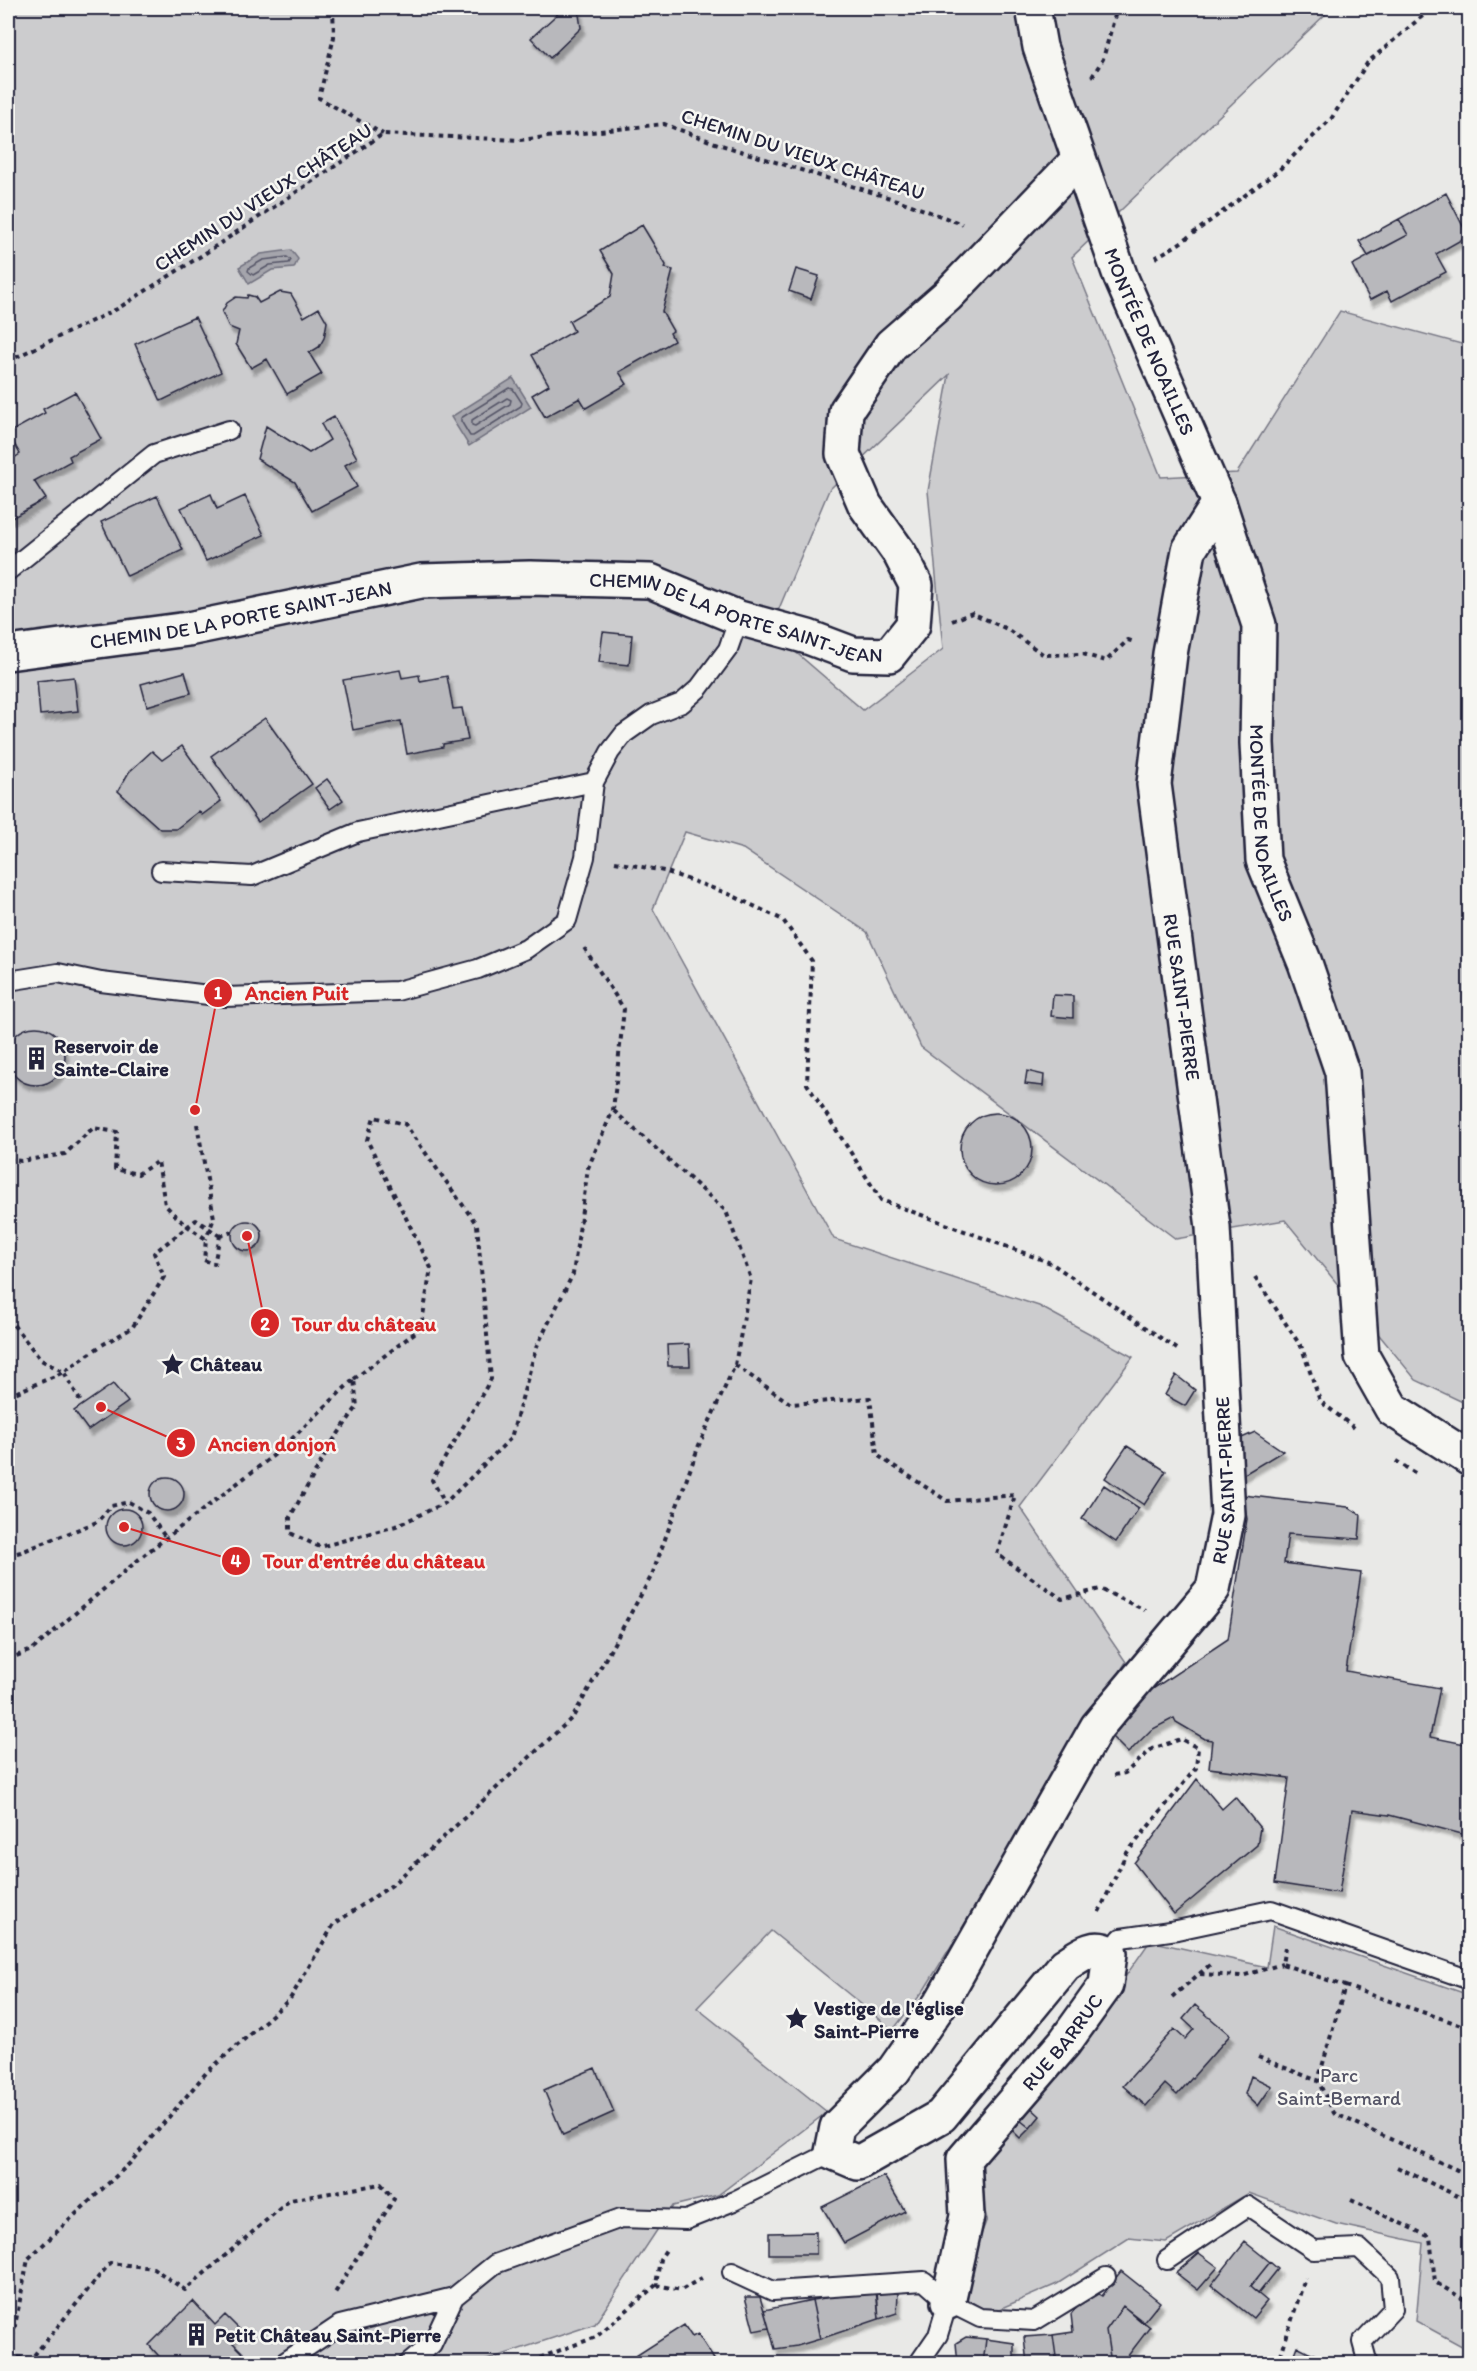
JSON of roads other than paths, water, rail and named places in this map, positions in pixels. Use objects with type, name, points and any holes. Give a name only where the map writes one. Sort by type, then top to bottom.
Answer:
[{"type":"street","name":"MONTÉE DE NOAILLES","points":[[1033,8],[1040,47],[1120,278],[1219,502],[1259,625],[1257,743],[1263,860],[1305,963],[1342,1072],[1362,1356],[1392,1409],[1470,1460]]},
{"type":"street","name":"CHEMIN DE LA PORTE SAINT-JEAN","points":[[8,653],[188,629],[421,581],[530,578],[650,581],[740,618],[808,637],[853,654],[889,655],[914,625],[916,585],[900,554],[865,505],[843,454],[846,411],[891,345],[947,296],[1078,160]]},
{"type":"street","name":"RUE SAINT-PIERRE","points":[[832,2152],[837,2127],[894,2070],[942,2001],[1097,1727],[1214,1589],[1228,1515],[1213,1227],[1154,784],[1170,654],[1189,550],[1219,502]]},
{"type":"street","points":[[832,2152],[858,2163],[941,2116],[1065,1965],[1099,1952]]},
{"type":"street","name":"RUE BARRUC","points":[[948,2302],[967,2216],[964,2159],[1065,2042],[1107,1985],[1099,1952]]},
{"type":"lane","points":[[8,571],[154,454],[229,430]]},
{"type":"lane","points":[[8,981],[58,973],[100,982],[225,997],[397,991],[478,969],[526,949],[567,920],[585,857],[594,782],[610,752],[624,734],[651,715],[682,703],[699,688],[728,649],[740,618]]},
{"type":"lane","points":[[161,871],[252,876],[358,832],[594,782]]},
{"type":"lane","points":[[1099,1952],[1121,1938],[1177,1930],[1270,1910],[1470,1980]]},
{"type":"lane","points":[[282,2364],[340,2325],[454,2297],[495,2264],[621,2218],[686,2220],[734,2201],[832,2152]]},
{"type":"lane","points":[[1167,2260],[1248,2206],[1314,2250],[1359,2248],[1390,2277],[1394,2309],[1362,2342],[1368,2364]]},
{"type":"lane","points":[[732,2272],[773,2291],[924,2281],[948,2302],[980,2318],[1034,2321],[1106,2277]]},
{"type":"lane","points":[[408,2364],[432,2344],[454,2297]]},
{"type":"lane","points":[[918,2364],[938,2336],[948,2302]]},
{"type":"water","points":[[291,250],[298,259],[294,268],[272,270],[249,284],[239,267],[261,254]]},
{"type":"water","points":[[513,378],[531,407],[469,446],[451,417]]},
{"type":"place","name":"Reservoir de Sainte-Claire","points":[[36,1058]]},
{"type":"place","name":"Ancien Puit","points":[[195,1110]]},
{"type":"place","name":"Tour du château","points":[[247,1236]]},
{"type":"place","name":"Château","points":[[172,1364]]},
{"type":"place","name":"Ancien donjon","points":[[101,1407]]},
{"type":"place","name":"Tour d'entrée du château","points":[[124,1527]]},
{"type":"place","name":"Vestige de l'église Saint-Pierre","points":[[796,2019]]},
{"type":"place","name":"Petit Château Saint-Pierre","points":[[197,2335]]},
{"type":"park label","name":"Parc Saint-Bernard","points":[[1339,2086]]}]
